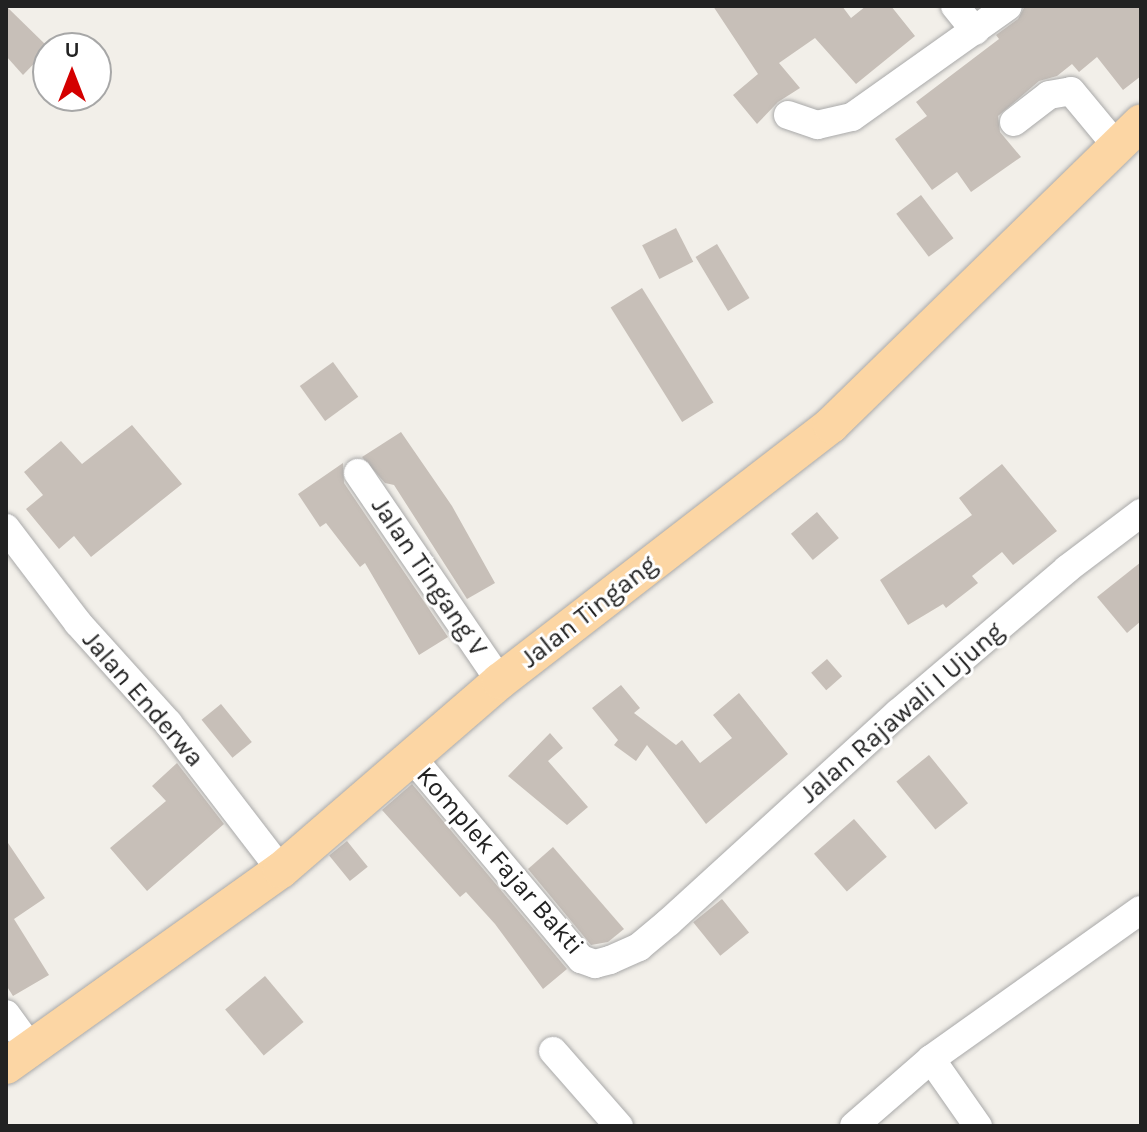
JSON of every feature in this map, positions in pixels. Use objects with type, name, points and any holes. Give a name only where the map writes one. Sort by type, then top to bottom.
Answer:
[{"type":"main road","name":"Jalan Tingang","points":[[18,1056],[281,870],[414,760],[500,681],[831,425],[1128,134]]},
{"type":"street","points":[[955,6],[975,31]]},
{"type":"street","points":[[788,115],[817,125],[852,117],[1008,6]]},
{"type":"street","points":[[1014,122],[1059,89],[1071,91],[1128,134]]},
{"type":"street","name":"Jalan Tingang V","points":[[358,473],[500,681]]},
{"type":"street","name":"Jalan Rajawali I Ujung","points":[[669,922],[898,713],[1067,569],[1141,513]]},
{"type":"street","name":"Jalan Enderwa","points":[[8,535],[78,623],[168,723],[281,870]]},
{"type":"street","name":"Komplek Fajar Bakti","points":[[414,760],[581,959],[595,964],[610,960],[639,947],[669,922]]},
{"type":"street","points":[[854,1126],[931,1059],[1141,910]]},
{"type":"street","points":[[6,1014],[18,1056]]},
{"type":"street","points":[[553,1051],[619,1126]]},
{"type":"street","points":[[931,1059],[978,1126]]},
{"type":"building","points":[[6,6],[33,32],[32,66],[23,75],[6,56]]},
{"type":"building","points":[[713,6],[842,6],[851,18],[866,6],[891,6],[915,36],[856,84],[815,38],[779,63],[800,88],[778,102],[757,124],[733,95],[758,74]]},
{"type":"building","points":[[1025,6],[1141,6],[1141,76],[1123,90],[1097,57],[1079,72],[1072,64],[1057,76],[1039,81],[998,116],[1000,132],[1021,157],[971,192],[957,172],[932,190],[895,139],[927,116],[916,102],[999,39],[996,35],[1018,19]]},
{"type":"building","points":[[921,195],[953,238],[929,257],[896,214]]},
{"type":"building","points":[[676,228],[693,262],[659,279],[642,245]]},
{"type":"building","points":[[717,244],[749,298],[728,311],[696,257]]},
{"type":"building","points":[[642,288],[714,402],[682,422],[611,308]]},
{"type":"building","points":[[333,362],[358,397],[325,421],[300,386]]},
{"type":"building","points":[[132,425],[182,484],[91,557],[74,536],[59,549],[26,509],[43,495],[24,472],[61,441],[82,464]]},
{"type":"building","points":[[401,432],[452,506],[495,583],[467,599],[394,485],[385,483],[362,457]]},
{"type":"building","points":[[343,463],[344,483],[448,637],[419,655],[365,563],[360,567],[326,523],[320,527],[298,494]]},
{"type":"building","points":[[1002,464],[1057,531],[1013,565],[1002,552],[972,576],[978,583],[946,608],[943,604],[908,625],[880,580],[972,515],[959,498]]},
{"type":"building","points":[[817,512],[839,538],[813,560],[791,534]]},
{"type":"building","points":[[1141,562],[1141,621],[1127,633],[1097,597]]},
{"type":"building","points":[[827,659],[842,676],[826,690],[811,673]]},
{"type":"building","points":[[621,685],[640,708],[634,713],[676,745],[682,740],[700,763],[732,738],[713,715],[739,693],[788,754],[706,824],[647,745],[636,761],[614,745],[618,740],[592,708]]},
{"type":"building","points":[[221,704],[252,742],[232,758],[202,720]]},
{"type":"building","points":[[550,733],[563,748],[548,761],[588,807],[567,825],[508,776]]},
{"type":"building","points":[[929,755],[968,803],[935,830],[896,781]]},
{"type":"building","points":[[177,763],[224,824],[147,891],[110,848],[166,801],[152,786]]},
{"type":"building","points":[[412,784],[567,969],[543,989],[495,924],[466,892],[460,897],[382,810]]},
{"type":"building","points":[[854,819],[887,857],[847,892],[814,854]]},
{"type":"building","points":[[6,840],[45,898],[14,919],[49,975],[13,996],[6,985]]},
{"type":"building","points":[[347,841],[368,867],[350,881],[329,855]]},
{"type":"building","points":[[553,847],[624,929],[608,942],[591,945],[528,869]]},
{"type":"building","points":[[722,899],[749,932],[720,956],[693,922]]},
{"type":"building","points":[[265,976],[304,1022],[264,1055],[225,1009]]}]
